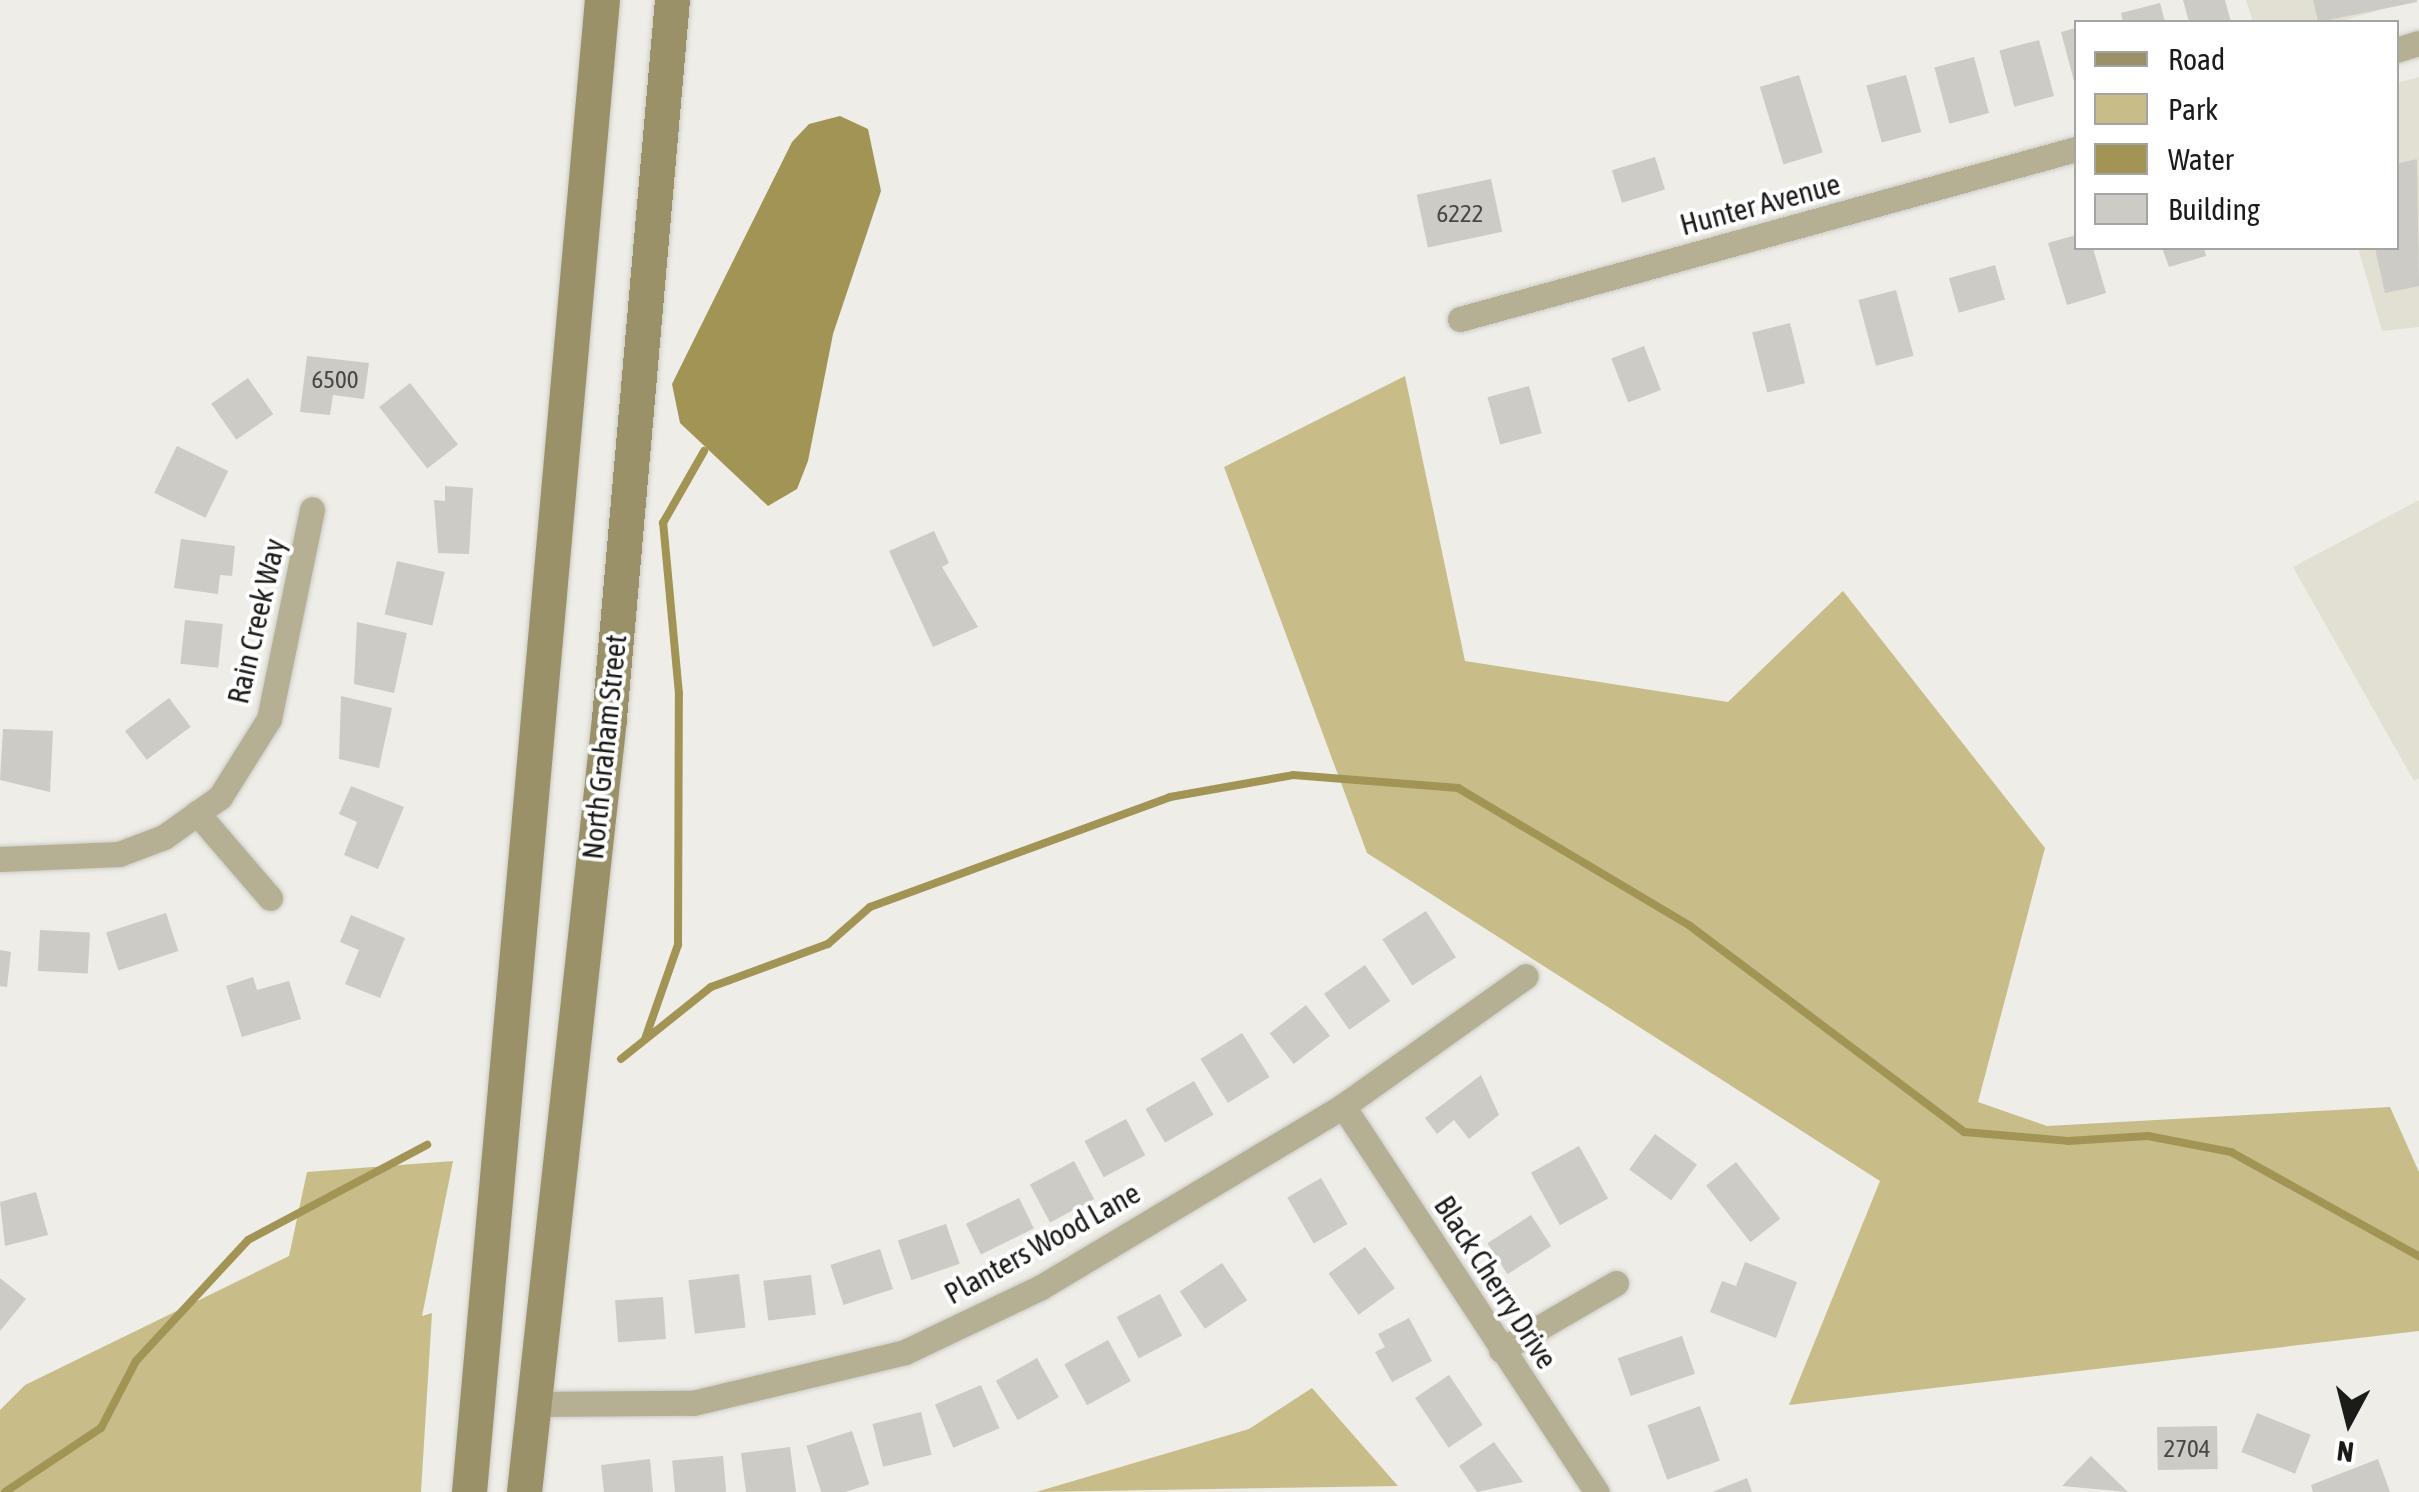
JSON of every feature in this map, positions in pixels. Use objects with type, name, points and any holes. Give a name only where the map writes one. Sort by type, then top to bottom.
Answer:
[{"type":"main road","points":[[469,1492],[602,0]]},
{"type":"main road","name":"North Graham Street","points":[[524,1492],[530,1404],[609,718],[672,0]]},
{"type":"street","name":"Hunter Avenue","points":[[1460,319],[2074,150]]},
{"type":"street","name":"Rain Creek Way","points":[[0,859],[120,854],[197,813],[236,779],[269,719],[312,509]]},
{"type":"street","points":[[197,813],[270,898]]},
{"type":"street","name":"Planters Wood Lane","points":[[530,1404],[693,1403],[905,1352],[1041,1287],[1342,1106],[1526,976]]},
{"type":"street","name":"Black Cherry Drive","points":[[1342,1106],[1597,1492]]},
{"type":"street","points":[[1501,1350],[1616,1283]]},
{"type":"shaded area","points":[[2246,0],[2416,0],[2345,20],[2252,20]]},
{"type":"shaded area","points":[[2419,77],[2419,327],[2382,331],[2359,250],[2399,250],[2399,82]]},
{"type":"shaded area","points":[[2419,500],[2419,778],[2414,781],[2293,567]]},
{"type":"green space","points":[[1405,376],[1465,661],[1728,702],[1843,591],[2045,848],[1978,1102],[2047,1126],[2390,1107],[2419,1172],[2419,1331],[1789,1405],[1880,1181],[1367,853],[1224,467]]},
{"type":"green space","points":[[453,1161],[422,1316],[432,1313],[421,1492],[0,1492],[0,1410],[25,1385],[289,1256],[307,1172]]},
{"type":"green space","points":[[1312,1388],[1398,1486],[1036,1492],[1249,1429]]},
{"type":"water","points":[[840,116],[868,129],[881,191],[833,334],[808,461],[797,489],[768,506],[680,423],[672,384],[792,142],[809,124]]},
{"type":"building","points":[[2183,0],[2225,0],[2230,20],[2188,20]]},
{"type":"building","points":[[2313,0],[2417,0],[2328,20],[2318,20]]},
{"type":"building","points":[[2160,3],[2164,20],[2123,20],[2121,13]]},
{"type":"building","points":[[2074,29],[2074,81],[2061,32]]},
{"type":"building","points":[[2039,40],[2054,96],[2014,107],[1999,51]]},
{"type":"building","points":[[1974,57],[1989,113],[1949,124],[1934,68]]},
{"type":"building","points":[[1799,75],[1823,152],[1783,164],[1760,87]]},
{"type":"building","points":[[1906,75],[1921,132],[1882,143],[1866,86]]},
{"type":"building","points":[[1655,157],[1665,190],[1622,203],[1612,170]]},
{"type":"building","points":[[2417,159],[2419,286],[2385,293],[2375,250],[2399,250],[2399,163]]},
{"type":"building","points":[[1491,179],[1502,232],[1428,248],[1417,195]]},
{"type":"building","points":[[2074,236],[2074,250],[2094,250],[2106,293],[2067,305],[2048,243]]},
{"type":"building","points":[[2163,250],[2204,250],[2206,256],[2169,267]]},
{"type":"building","points":[[1995,265],[2005,300],[1959,313],[1949,278]]},
{"type":"building","points":[[1896,290],[1914,356],[1876,366],[1858,300]]},
{"type":"building","points":[[1790,323],[1805,383],[1767,393],[1752,332]]},
{"type":"building","points":[[1644,346],[1661,390],[1628,402],[1611,359]]},
{"type":"building","points":[[307,356],[369,363],[364,399],[333,395],[330,415],[300,412]]},
{"type":"building","points":[[248,378],[273,414],[236,440],[211,404]]},
{"type":"building","points":[[410,383],[458,444],[427,468],[379,407]]},
{"type":"building","points":[[1529,386],[1542,433],[1500,444],[1487,397]]},
{"type":"building","points":[[177,446],[228,471],[205,518],[154,493]]},
{"type":"building","points":[[445,486],[473,488],[469,554],[438,553],[434,500],[445,501]]},
{"type":"building","points":[[934,531],[949,563],[942,567],[978,627],[933,647],[889,551]]},
{"type":"building","points":[[181,539],[235,546],[232,576],[220,575],[218,594],[174,588]]},
{"type":"building","points":[[397,561],[445,572],[432,626],[385,615]]},
{"type":"building","points":[[185,620],[223,624],[218,668],[180,664]]},
{"type":"building","points":[[357,622],[407,633],[394,693],[354,684]]},
{"type":"building","points":[[341,696],[392,708],[379,768],[339,759]]},
{"type":"building","points":[[169,698],[191,727],[147,760],[125,731]]},
{"type":"building","points":[[3,729],[53,731],[50,792],[0,780]]},
{"type":"building","points":[[351,786],[404,807],[378,869],[344,855],[357,822],[339,814]]},
{"type":"building","points":[[1426,911],[1456,957],[1412,985],[1382,939]]},
{"type":"building","points":[[166,913],[178,951],[118,971],[106,932]]},
{"type":"building","points":[[351,915],[405,938],[380,998],[345,984],[359,950],[340,942]]},
{"type":"building","points":[[40,930],[90,933],[88,974],[38,971]]},
{"type":"building","points":[[0,950],[11,952],[7,987],[0,986]]},
{"type":"building","points":[[1365,965],[1390,1001],[1349,1030],[1324,994]]},
{"type":"building","points":[[253,977],[257,990],[289,981],[301,1019],[242,1037],[226,986]]},
{"type":"building","points":[[1306,1005],[1330,1036],[1294,1064],[1270,1033]]},
{"type":"building","points":[[1242,1033],[1270,1077],[1228,1103],[1200,1059]]},
{"type":"building","points":[[1481,1075],[1499,1115],[1469,1139],[1454,1120],[1437,1134],[1425,1118]]},
{"type":"building","points":[[1194,1081],[1214,1115],[1165,1143],[1146,1109]]},
{"type":"building","points":[[1126,1119],[1145,1155],[1104,1177],[1085,1141]]},
{"type":"building","points":[[1655,1134],[1697,1165],[1671,1200],[1629,1170]]},
{"type":"building","points":[[1579,1146],[1608,1198],[1560,1225],[1531,1173]]},
{"type":"building","points":[[1074,1161],[1094,1199],[1050,1222],[1030,1184]]},
{"type":"building","points":[[1736,1162],[1780,1219],[1750,1242],[1706,1185]]},
{"type":"building","points":[[1321,1178],[1348,1224],[1314,1243],[1287,1198]]},
{"type":"building","points":[[36,1192],[48,1235],[5,1246],[0,1202]]},
{"type":"building","points":[[1019,1198],[1034,1229],[981,1254],[966,1224]]},
{"type":"building","points":[[1531,1215],[1551,1246],[1508,1274],[1487,1243]]},
{"type":"building","points":[[946,1224],[960,1264],[911,1280],[898,1241]]},
{"type":"building","points":[[1365,1247],[1395,1288],[1359,1315],[1329,1273]]},
{"type":"building","points":[[880,1249],[893,1289],[844,1305],[831,1265]]},
{"type":"building","points":[[1745,1262],[1797,1282],[1776,1338],[1710,1312],[1722,1281],[1736,1286]]},
{"type":"building","points":[[1222,1263],[1247,1300],[1205,1329],[1180,1292]]},
{"type":"building","points":[[739,1274],[746,1328],[695,1334],[688,1280]]},
{"type":"building","points":[[811,1275],[816,1315],[768,1321],[763,1281]]},
{"type":"building","points":[[0,1278],[26,1299],[0,1331]]},
{"type":"building","points":[[1160,1294],[1182,1335],[1139,1359],[1117,1317]]},
{"type":"building","points":[[663,1297],[666,1339],[618,1342],[615,1300]]},
{"type":"building","points":[[1409,1318],[1432,1361],[1392,1382],[1375,1352],[1385,1347],[1378,1334]]},
{"type":"building","points":[[1682,1336],[1695,1374],[1631,1396],[1618,1358]]},
{"type":"building","points":[[1108,1340],[1131,1381],[1087,1405],[1064,1364]]},
{"type":"building","points":[[1037,1358],[1059,1397],[1018,1420],[996,1381]]},
{"type":"building","points":[[1449,1375],[1483,1425],[1449,1448],[1415,1398]]},
{"type":"building","points":[[981,1385],[999,1428],[953,1448],[935,1405]]},
{"type":"building","points":[[1700,1406],[1720,1461],[1667,1480],[1647,1425]]},
{"type":"building","points":[[921,1412],[932,1455],[883,1467],[872,1424]]},
{"type":"building","points":[[2257,1413],[2311,1435],[2295,1474],[2241,1452]]},
{"type":"building","points":[[2217,1426],[2218,1469],[2158,1470],[2157,1427]]},
{"type":"building","points":[[852,1431],[869,1484],[845,1492],[821,1492],[806,1446]]},
{"type":"building","points":[[1494,1442],[1523,1482],[1477,1492],[1459,1466]]},
{"type":"building","points":[[790,1447],[796,1492],[746,1492],[741,1453]]},
{"type":"building","points":[[723,1456],[726,1492],[675,1492],[672,1460]]},
{"type":"building","points":[[2091,1456],[2128,1492],[2062,1486]]},
{"type":"building","points":[[650,1459],[653,1492],[604,1492],[601,1465]]},
{"type":"building","points":[[2378,1459],[2390,1492],[2313,1492],[2311,1485]]},
{"type":"building","points":[[1747,1478],[1752,1492],[1712,1492]]},
{"type":"waterway","points":[[645,1039],[678,945],[679,694],[663,523],[704,451]]},
{"type":"waterway","points":[[621,1059],[711,987],[828,944],[870,907],[1170,797],[1293,775],[1458,788],[1690,926],[1964,1132],[2068,1141],[2148,1136],[2231,1152],[2419,1256]]},
{"type":"waterway","points":[[5,1492],[101,1428],[136,1361],[248,1240],[427,1145]]}]
